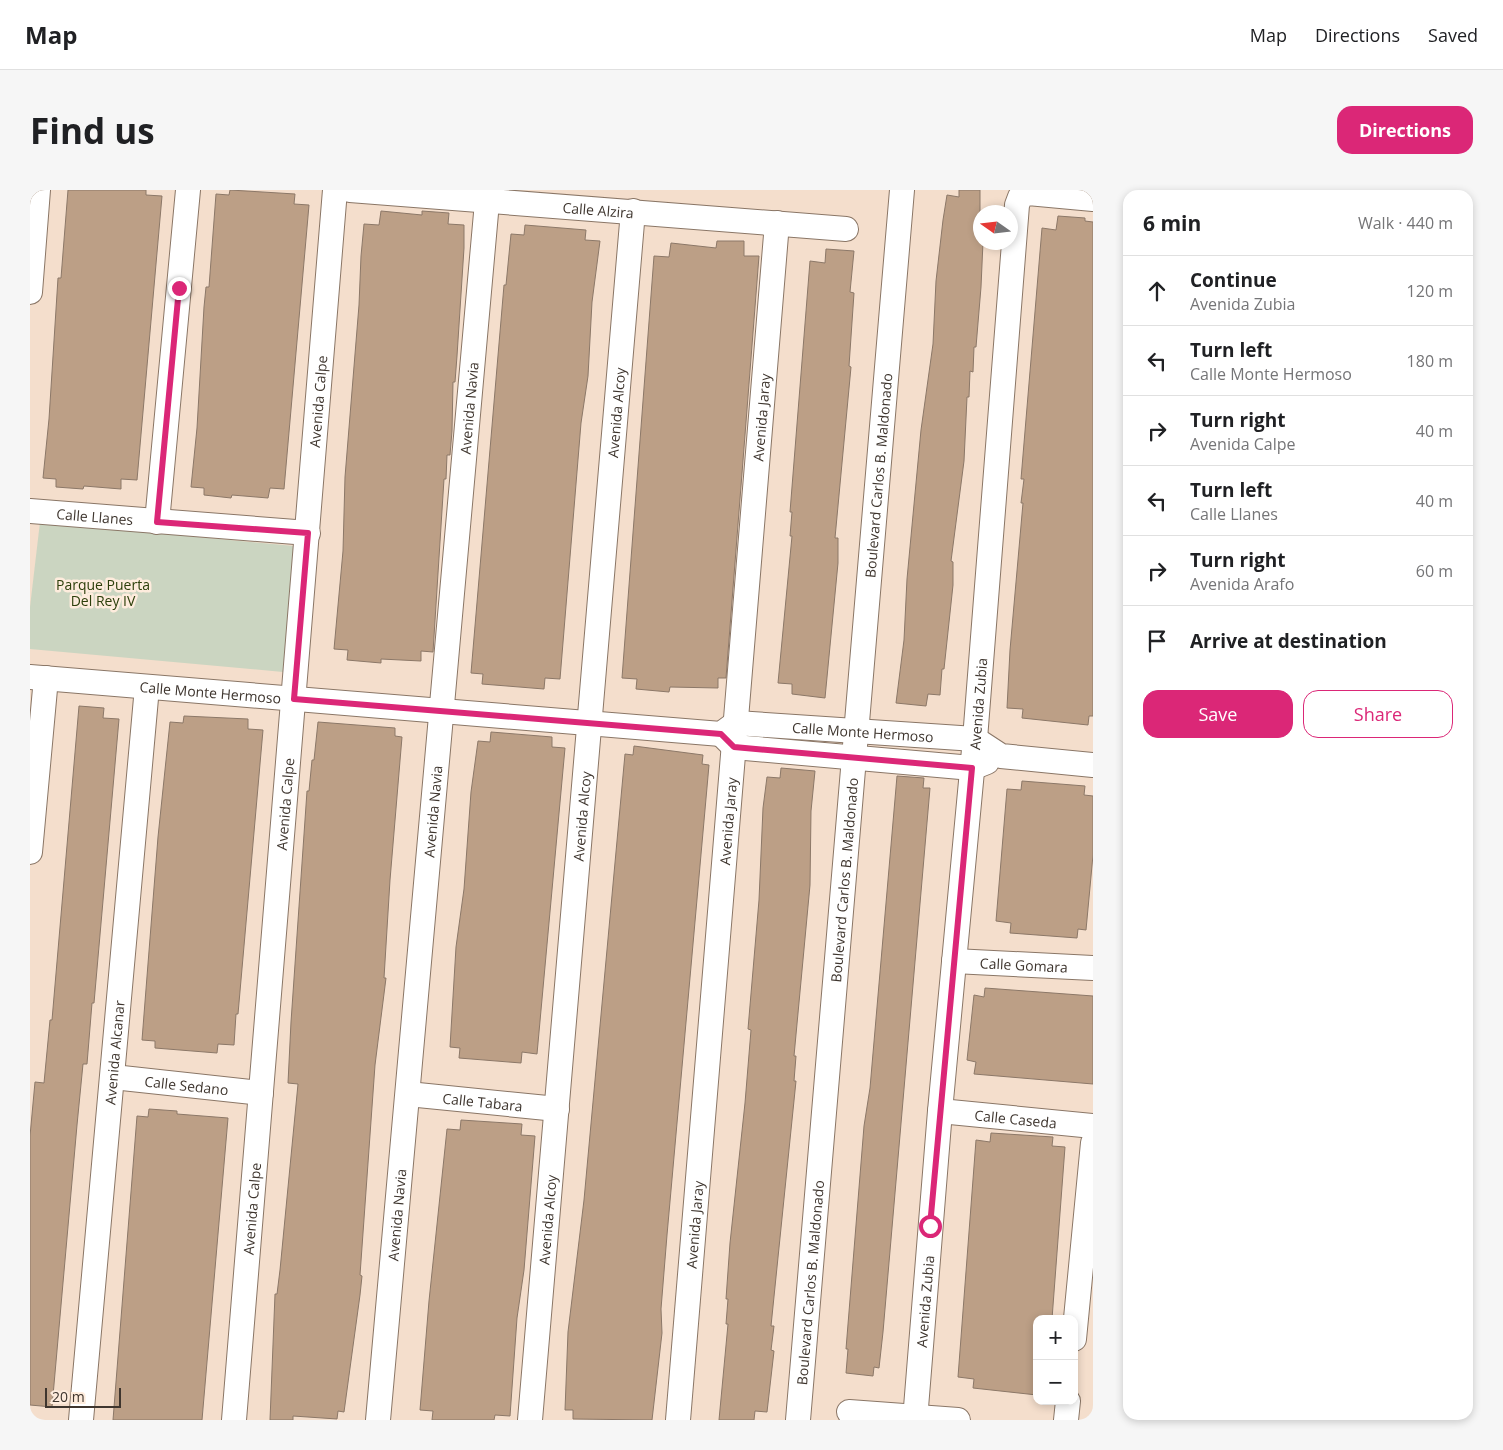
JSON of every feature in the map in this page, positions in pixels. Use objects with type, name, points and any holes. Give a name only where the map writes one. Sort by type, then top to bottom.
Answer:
[{"type":"street","points":[[30,292],[38,190]]},
{"type":"street","points":[[157,522],[188,190]]},
{"type":"street","name":"Avenida Calpe","points":[[234,1420],[335,190]]},
{"type":"street","name":"Calle Alzira","points":[[350,190],[846,229]]},
{"type":"street","name":"Boulevard Carlos B. Maldonado","points":[[798,1420],[902,190]]},
{"type":"street","name":"Avenida Zubia","points":[[915,1418],[940,1111],[975,740],[1017,206],[1020,197],[1028,193],[1093,199]]},
{"type":"street","name":"Avenida Navia","points":[[378,1420],[487,202]]},
{"type":"street","name":"Avenida Alcoy","points":[[530,1420],[633,211]]},
{"type":"street","name":"Avenida Jaray","points":[[678,1420],[730,735],[777,223]]},
{"type":"street","name":"Calle Llanes","points":[[30,512],[308,533]]},
{"type":"street","points":[[30,852],[38,678]]},
{"type":"street","name":"Calle Monte Hermoso","points":[[38,678],[730,735],[854,757],[972,768],[1001,756]]},
{"type":"street","name":"Avenida Alcanar","points":[[82,1420],[146,687]]},
{"type":"street","name":"Calle Monte Hermoso","points":[[730,735],[856,731],[975,740],[1001,756],[1093,764]]},
{"type":"street","name":"Calle Gomara","points":[[954,961],[1093,968]]},
{"type":"street","name":"Calle Sedano","points":[[113,1077],[261,1093]]},
{"type":"street","name":"Calle Tabara","points":[[408,1094],[557,1109]]},
{"type":"street","name":"Calle Caseda","points":[[940,1111],[1093,1126]]},
{"type":"street","points":[[1076,1315],[1093,1143]]},
{"type":"street","points":[[1066,1420],[1068,1405]]},
{"type":"street","points":[[849,1412],[958,1420]]},
{"type":"green space","name":"Parque Puerta Del Rey IV","points":[[40,522],[294,546],[283,672],[30,649],[30,607]]},
{"type":"building","points":[[68,190],[146,190],[146,195],[162,196],[137,480],[121,479],[121,489],[84,486],[83,489],[56,487],[56,479],[43,478],[49,419],[58,278],[61,278]]},
{"type":"building","points":[[230,190],[295,194],[294,204],[309,205],[284,489],[270,488],[268,498],[232,495],[231,498],[204,495],[204,488],[191,487],[197,428],[204,307],[206,287],[209,287],[216,194],[229,195]]},
{"type":"building","points":[[959,190],[980,190],[980,205],[973,205],[973,250],[983,250],[981,287],[973,372],[970,371],[969,397],[967,397],[964,461],[951,561],[953,562],[953,585],[944,669],[942,669],[940,695],[928,694],[926,706],[896,703],[904,640],[907,579],[921,430],[933,344],[936,281],[943,220],[947,195],[959,197]]},
{"type":"building","points":[[381,211],[422,215],[422,211],[449,213],[448,224],[464,225],[464,248],[455,382],[453,382],[450,455],[447,455],[446,479],[444,479],[433,652],[421,651],[421,661],[381,659],[381,663],[347,660],[348,650],[334,649],[343,551],[345,477],[364,224],[379,225]]},
{"type":"building","points":[[1058,216],[1085,218],[1085,221],[1093,222],[1093,716],[1089,716],[1088,725],[1022,718],[1023,709],[1007,708],[1010,650],[1023,503],[1021,503],[1024,479],[1021,479],[1042,228],[1056,230]]},
{"type":"building","points":[[525,225],[586,230],[585,240],[600,241],[592,302],[588,376],[581,423],[560,679],[545,678],[544,689],[482,684],[483,674],[471,673],[504,285],[506,285],[511,234],[524,235]]},
{"type":"building","points":[[717,241],[744,241],[744,256],[759,256],[726,678],[718,678],[718,688],[670,687],[669,692],[636,689],[637,679],[622,678],[654,256],[669,257],[671,243],[716,248]]},
{"type":"building","points":[[826,249],[854,251],[850,292],[854,293],[849,366],[851,367],[835,538],[838,538],[838,563],[825,698],[792,694],[792,684],[778,683],[792,536],[790,536],[792,512],[790,512],[810,261],[825,263]]},
{"type":"building","points":[[79,706],[104,708],[103,718],[119,719],[94,1003],[92,1003],[87,1064],[83,1064],[52,1407],[30,1405],[30,1136],[35,1082],[44,1083],[50,1020],[52,1020]]},
{"type":"building","points":[[184,716],[248,719],[248,729],[263,730],[234,1045],[218,1044],[217,1053],[155,1048],[155,1041],[142,1040],[158,837],[170,722],[183,723]]},
{"type":"building","points":[[318,722],[395,728],[395,736],[402,737],[390,880],[384,978],[386,978],[375,1065],[360,1275],[362,1276],[344,1412],[338,1411],[337,1419],[293,1416],[293,1420],[270,1420],[275,1294],[277,1294],[280,1270],[298,1084],[288,1083],[291,1022],[307,791],[309,791],[312,760],[314,760]]},
{"type":"building","points":[[491,732],[552,737],[552,747],[565,748],[537,1054],[522,1052],[521,1063],[459,1058],[460,1048],[450,1047],[456,947],[464,889],[471,792],[478,741],[490,742]]},
{"type":"building","points":[[634,746],[703,755],[702,764],[709,765],[667,1235],[661,1309],[662,1333],[652,1420],[573,1419],[573,1410],[565,1410],[568,1332],[584,1200],[625,754],[633,755]]},
{"type":"building","points":[[781,768],[815,771],[811,811],[810,885],[794,1056],[796,1056],[794,1081],[796,1081],[771,1326],[774,1326],[771,1350],[774,1351],[767,1412],[755,1411],[754,1420],[719,1420],[728,1324],[726,1324],[728,1299],[726,1299],[730,1243],[751,1030],[748,1029],[759,900],[763,808],[767,777],[780,778]]},
{"type":"building","points":[[897,776],[924,778],[923,788],[930,788],[883,1332],[879,1368],[874,1367],[873,1376],[846,1373],[848,1349],[846,1349],[864,1126],[870,1088]]},
{"type":"building","points":[[1022,781],[1085,786],[1084,795],[1093,796],[1093,855],[1086,930],[1078,929],[1077,938],[1010,933],[1011,923],[996,921],[1007,789],[1021,790]]},
{"type":"building","points":[[985,988],[1093,996],[1093,1084],[974,1074],[976,1062],[967,1060],[974,995],[984,997]]},
{"type":"building","points":[[149,1109],[177,1111],[177,1114],[228,1118],[202,1420],[113,1420],[137,1116],[148,1117]]},
{"type":"building","points":[[461,1120],[522,1124],[521,1135],[535,1136],[524,1270],[517,1318],[510,1416],[495,1415],[494,1420],[432,1420],[433,1411],[420,1410],[447,1129],[460,1130]]},
{"type":"building","points":[[991,1133],[1053,1137],[1052,1146],[1065,1147],[1052,1315],[1033,1315],[1033,1395],[973,1388],[974,1379],[958,1377],[976,1140],[990,1142]]},
{"type":"route","points":[[179,288],[157,522],[308,533],[294,699],[721,734],[734,747],[972,768],[930,1226]]}]
